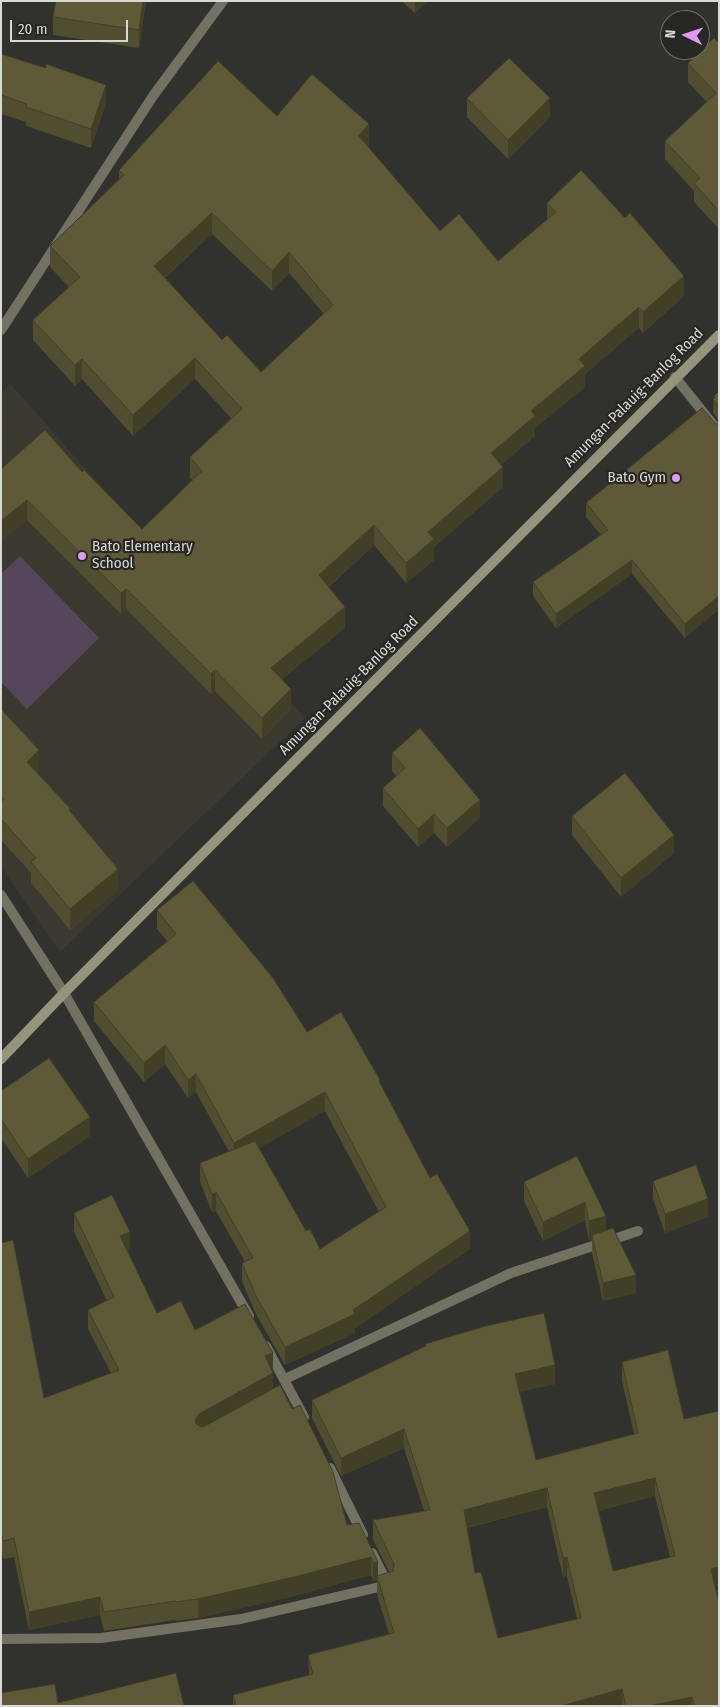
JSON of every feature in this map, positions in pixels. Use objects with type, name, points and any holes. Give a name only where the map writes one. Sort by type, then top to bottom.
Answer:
[{"type":"main road","name":"Amungan-Palauig-Banlog Road","points":[[1,1059],[64,993],[675,377],[719,335]]},
{"type":"street","points":[[1,330],[153,96],[223,1]]},
{"type":"street","points":[[675,377],[719,432]]},
{"type":"street","points":[[1,895],[64,993],[285,1379],[286,1392],[308,1425]]},
{"type":"street","points":[[285,1379],[511,1273],[638,1231]]},
{"type":"street","points":[[1,1639],[102,1638],[241,1619],[388,1585],[326,1461]]},
{"type":"shaded area","name":"Bato Elementary School","points":[[10,383],[305,718],[60,952],[1,867],[1,394]]},
{"type":"shaded area","points":[[20,556],[99,638],[27,709],[1,682],[1,574]]},
{"type":"building","points":[[56,1],[143,1],[139,30],[53,17]]},
{"type":"building","points":[[714,38],[719,43],[719,211],[694,183],[700,178],[665,141],[716,93],[688,63],[691,60],[710,60],[710,42]]},
{"type":"building","points":[[1,54],[46,68],[46,64],[106,85],[91,129],[26,107],[27,104],[1,95]]},
{"type":"building","points":[[509,58],[550,98],[508,140],[467,98]]},
{"type":"building","points":[[218,61],[277,116],[312,74],[369,124],[359,136],[440,231],[459,214],[498,261],[556,212],[547,203],[581,170],[625,218],[630,213],[684,276],[643,312],[639,307],[579,359],[585,366],[531,411],[535,416],[491,453],[503,467],[428,532],[434,539],[406,563],[374,525],[319,575],[345,607],[271,668],[291,689],[262,718],[215,670],[211,674],[126,589],[121,593],[27,500],[1,521],[1,469],[45,430],[82,472],[84,470],[142,529],[202,471],[190,457],[242,409],[195,358],[133,415],[82,359],[75,365],[33,320],[80,277],[50,246],[124,175],[119,170]],"holes":[[[212,213],[272,271],[289,252],[333,305],[261,372],[227,335],[222,340],[154,266]]]},
{"type":"building","points":[[719,391],[719,407],[713,399]]},
{"type":"building","name":"Bato Gym","points":[[702,408],[716,424],[719,424],[719,596],[685,624],[632,560],[556,614],[533,582],[608,530],[586,503]]},
{"type":"building","points":[[1,709],[39,750],[27,762],[70,808],[69,810],[118,869],[70,909],[31,862],[36,858],[1,819],[1,802],[4,799],[1,796]]},
{"type":"building","points":[[420,728],[480,800],[447,828],[434,814],[418,829],[383,788],[405,768],[392,753]]},
{"type":"building","points":[[625,773],[674,835],[621,878],[572,816]]},
{"type":"building","points":[[193,881],[273,978],[307,1032],[341,1012],[380,1080],[430,1178],[437,1174],[470,1231],[353,1310],[355,1314],[285,1347],[257,1298],[242,1263],[253,1258],[216,1192],[212,1194],[200,1163],[255,1141],[306,1231],[310,1229],[320,1249],[386,1207],[325,1092],[234,1143],[196,1074],[188,1080],[165,1045],[144,1063],[94,1002],[176,934],[157,910]]},
{"type":"building","points":[[49,1058],[90,1117],[28,1159],[1,1119],[1,1091]]},
{"type":"building","points":[[577,1156],[606,1216],[589,1221],[585,1202],[543,1222],[524,1182]]},
{"type":"building","points":[[696,1165],[708,1199],[665,1214],[653,1181]]},
{"type":"building","points":[[112,1195],[130,1232],[120,1236],[157,1313],[181,1301],[195,1330],[245,1304],[273,1353],[265,1356],[273,1373],[199,1414],[195,1420],[196,1424],[201,1427],[205,1426],[280,1385],[292,1409],[300,1405],[333,1472],[347,1525],[359,1523],[378,1562],[373,1563],[371,1557],[198,1599],[104,1612],[100,1597],[29,1612],[14,1538],[3,1541],[1,1532],[1,1243],[13,1240],[44,1398],[119,1370],[88,1310],[114,1297],[74,1213]]},
{"type":"building","points":[[613,1228],[636,1275],[603,1283],[592,1235]]},
{"type":"building","points":[[544,1313],[555,1365],[515,1374],[536,1460],[638,1433],[622,1362],[668,1350],[684,1419],[719,1411],[719,1567],[711,1569],[719,1603],[719,1706],[695,1706],[692,1697],[649,1706],[626,1706],[622,1689],[561,1706],[236,1706],[233,1695],[313,1674],[308,1655],[394,1633],[377,1576],[393,1571],[394,1564],[373,1520],[430,1510],[404,1429],[341,1458],[312,1400],[426,1346],[425,1344],[486,1326]],"holes":[[[655,1478],[675,1556],[613,1571],[594,1493]],[[547,1488],[563,1558],[567,1557],[581,1618],[498,1638],[481,1572],[475,1573],[464,1510]]]},
{"type":"building","points":[[176,1673],[184,1706],[1,1706],[1,1693],[55,1684],[58,1703]]},
{"type":"place","name":"Bato Gym","points":[[676,478]]},
{"type":"place","name":"Bato Elementary School","points":[[82,556]]}]
